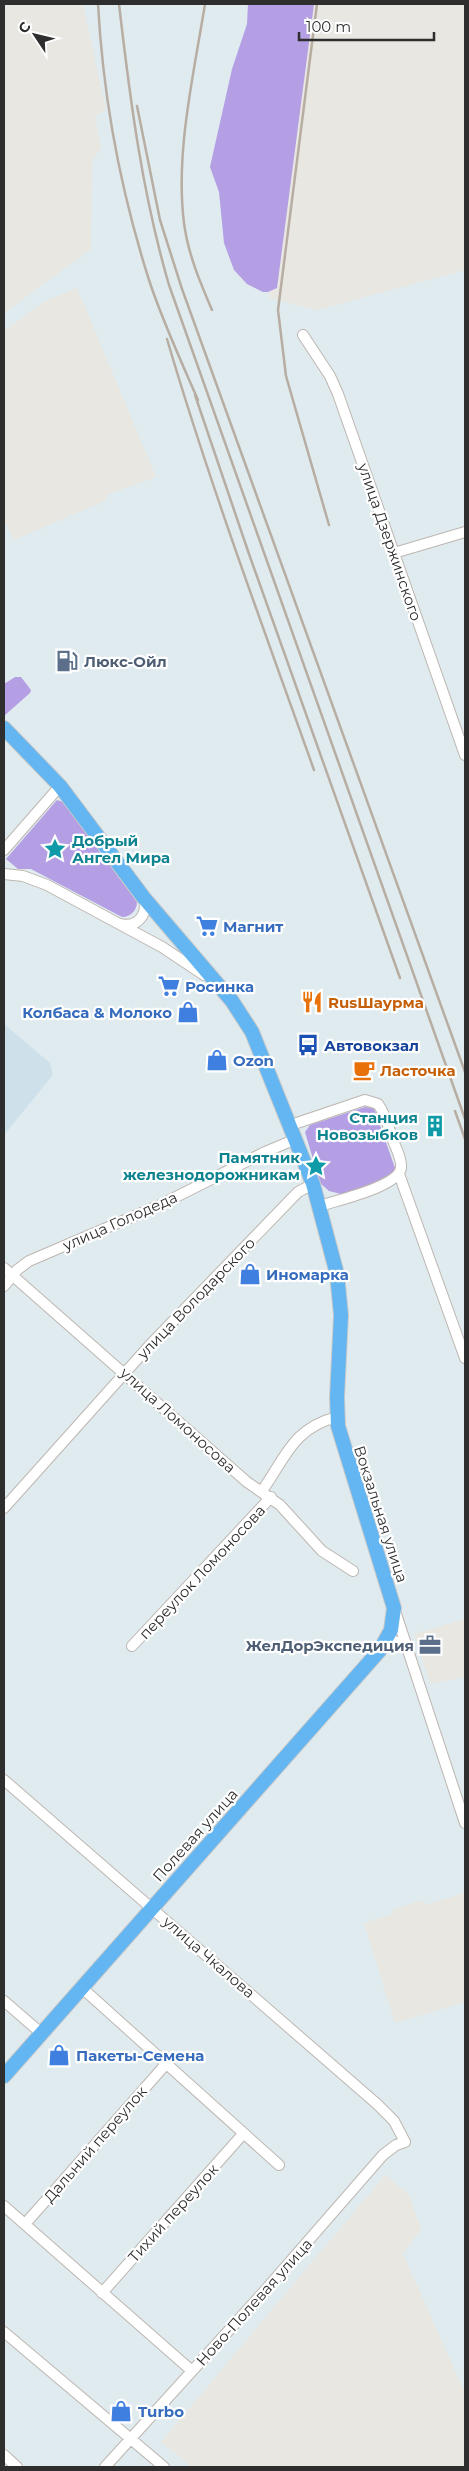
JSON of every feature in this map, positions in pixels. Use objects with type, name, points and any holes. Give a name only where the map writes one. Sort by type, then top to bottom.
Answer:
[{"type":"main road","name":"Вокзальная улица","points":[[4,728],[60,786],[144,898],[223,990],[252,1032],[291,1125],[313,1184],[332,1250],[340,1297],[337,1417],[342,1443],[394,1608]]},
{"type":"main road","name":"Полевая улица","points":[[4,2076],[380,1650],[391,1630],[394,1608]]},
{"type":"street","name":"улица Дзержинского","points":[[303,335],[330,376],[338,394],[465,755]]},
{"type":"street","points":[[394,553],[465,532]]},
{"type":"street","points":[[4,850],[60,786]]},
{"type":"street","points":[[4,874],[23,876],[47,885],[190,964],[223,990]]},
{"type":"street","points":[[120,924],[132,925],[142,918],[145,910],[144,898]]},
{"type":"street","points":[[291,1125],[365,1100],[378,1104],[383,1112],[399,1156],[401,1164],[399,1174],[465,1358]]},
{"type":"street","name":"улица Голодеда","points":[[4,1286],[13,1275],[34,1259],[144,1212],[265,1152],[296,1139]]},
{"type":"street","points":[[320,1206],[390,1183],[399,1174]]},
{"type":"street","name":"улица Володарского","points":[[4,1508],[125,1372],[292,1198],[304,1188],[313,1184]]},
{"type":"street","name":"улица Ломоносова","points":[[4,1268],[125,1372],[246,1482],[271,1497],[293,1517],[322,1551],[353,1571]]},
{"type":"street","name":"переулок Ломоносова","points":[[262,1491],[305,1430],[323,1421],[337,1417]]},
{"type":"street","name":"переулок Ломоносова","points":[[132,1646],[271,1497]]},
{"type":"street","name":"Вокзальная улица","points":[[394,1608],[465,1822]]},
{"type":"street","points":[[380,1650],[394,1642],[402,1644],[409,1651]]},
{"type":"street","name":"улица Чкалова","points":[[4,1780],[377,2104],[394,2121],[405,2142]]},
{"type":"street","points":[[81,1988],[279,2165]]},
{"type":"street","points":[[4,2001],[41,2033]]},
{"type":"street","name":"Дальний переулок","points":[[25,2224],[166,2064]]},
{"type":"street","name":"Тихий переулок","points":[[102,2293],[243,2134]]},
{"type":"street","name":"Ново-Полевая улица","points":[[105,2467],[383,2155],[396,2145],[405,2142]]},
{"type":"street","points":[[4,2206],[192,2371]]},
{"type":"street","points":[[4,2332],[164,2467]]},
{"type":"street","points":[[4,2455],[17,2467]]},
{"type":"shaded area","points":[[4,4],[83,4],[106,110],[95,116],[101,148],[92,160],[91,249],[4,313]]},
{"type":"shaded area","points":[[248,4],[314,4],[277,288],[268,292],[263,292],[247,284],[234,270],[224,243],[219,192],[210,167],[232,69],[247,24]]},
{"type":"shaded area","points":[[305,4],[465,4],[465,270],[317,310],[270,298],[268,282]]},
{"type":"shaded area","points":[[77,288],[156,477],[106,495],[107,500],[14,540],[4,520],[4,331],[44,302]]},
{"type":"shaded area","points":[[15,677],[21,677],[31,690],[4,716],[4,684]]},
{"type":"shaded area","points":[[57,800],[63,802],[137,902],[135,910],[131,914],[122,917],[31,869],[18,869],[6,859]]},
{"type":"shaded area","points":[[4,1024],[50,1063],[53,1075],[4,1135]]},
{"type":"shaded area","points":[[365,1107],[373,1108],[375,1111],[395,1168],[389,1179],[341,1194],[329,1191],[320,1183],[305,1132],[310,1125]]},
{"type":"shaded area","name":"ЖелДорЭкспедиция","points":[[465,1619],[465,1677],[430,1684],[414,1634]]},
{"type":"shaded area","points":[[465,1893],[465,2002],[395,2023],[364,1923],[393,1914],[392,1910],[422,1900],[424,1905]]},
{"type":"shaded area","points":[[385,2175],[409,2194],[421,2230],[403,2254],[465,2393],[465,2467],[192,2467],[161,2442]]},
{"type":"railway","points":[[98,4],[100,39],[109,109],[130,213],[154,295],[198,400]]},
{"type":"railway","points":[[119,4],[144,181],[169,285],[465,1119]]},
{"type":"railway","points":[[205,4],[187,113],[182,169],[182,196],[188,246],[212,310]]},
{"type":"railway","points":[[317,4],[278,310],[286,376],[329,525]]},
{"type":"railway","points":[[137,106],[160,220],[182,289],[465,1072]]},
{"type":"railway","points":[[167,339],[219,502],[314,770]]},
{"type":"railway","points":[[195,395],[249,554],[400,978]]},
{"type":"railway","points":[[455,1111],[465,1139]]},
{"type":"place","name":"Люкс-Ойл","points":[[67,661]]},
{"type":"place","name":"Добрый Ангел Мира","points":[[55,849]]},
{"type":"place","name":"Магнит","points":[[207,926]]},
{"type":"place","name":"Росинка","points":[[169,986]]},
{"type":"place","name":"RusШаурма","points":[[312,1002]]},
{"type":"place","name":"Колбаса & Молоко","points":[[188,1012]]},
{"type":"place","name":"Автовокзал","points":[[308,1045]]},
{"type":"place","name":"Ozon","points":[[217,1060]]},
{"type":"place","name":"Ласточка","points":[[364,1070]]},
{"type":"place","name":"Станция Новозыбков","points":[[435,1126]]},
{"type":"place","name":"Памятник железнодорожникам","points":[[316,1166]]},
{"type":"place","name":"Иномарка","points":[[250,1274]]},
{"type":"place","name":"ЖелДорЭкспедиция","points":[[430,1645]]},
{"type":"place","name":"Пакеты-Семена","points":[[59,2055]]},
{"type":"place","name":"Turbo","points":[[121,2411]]}]
